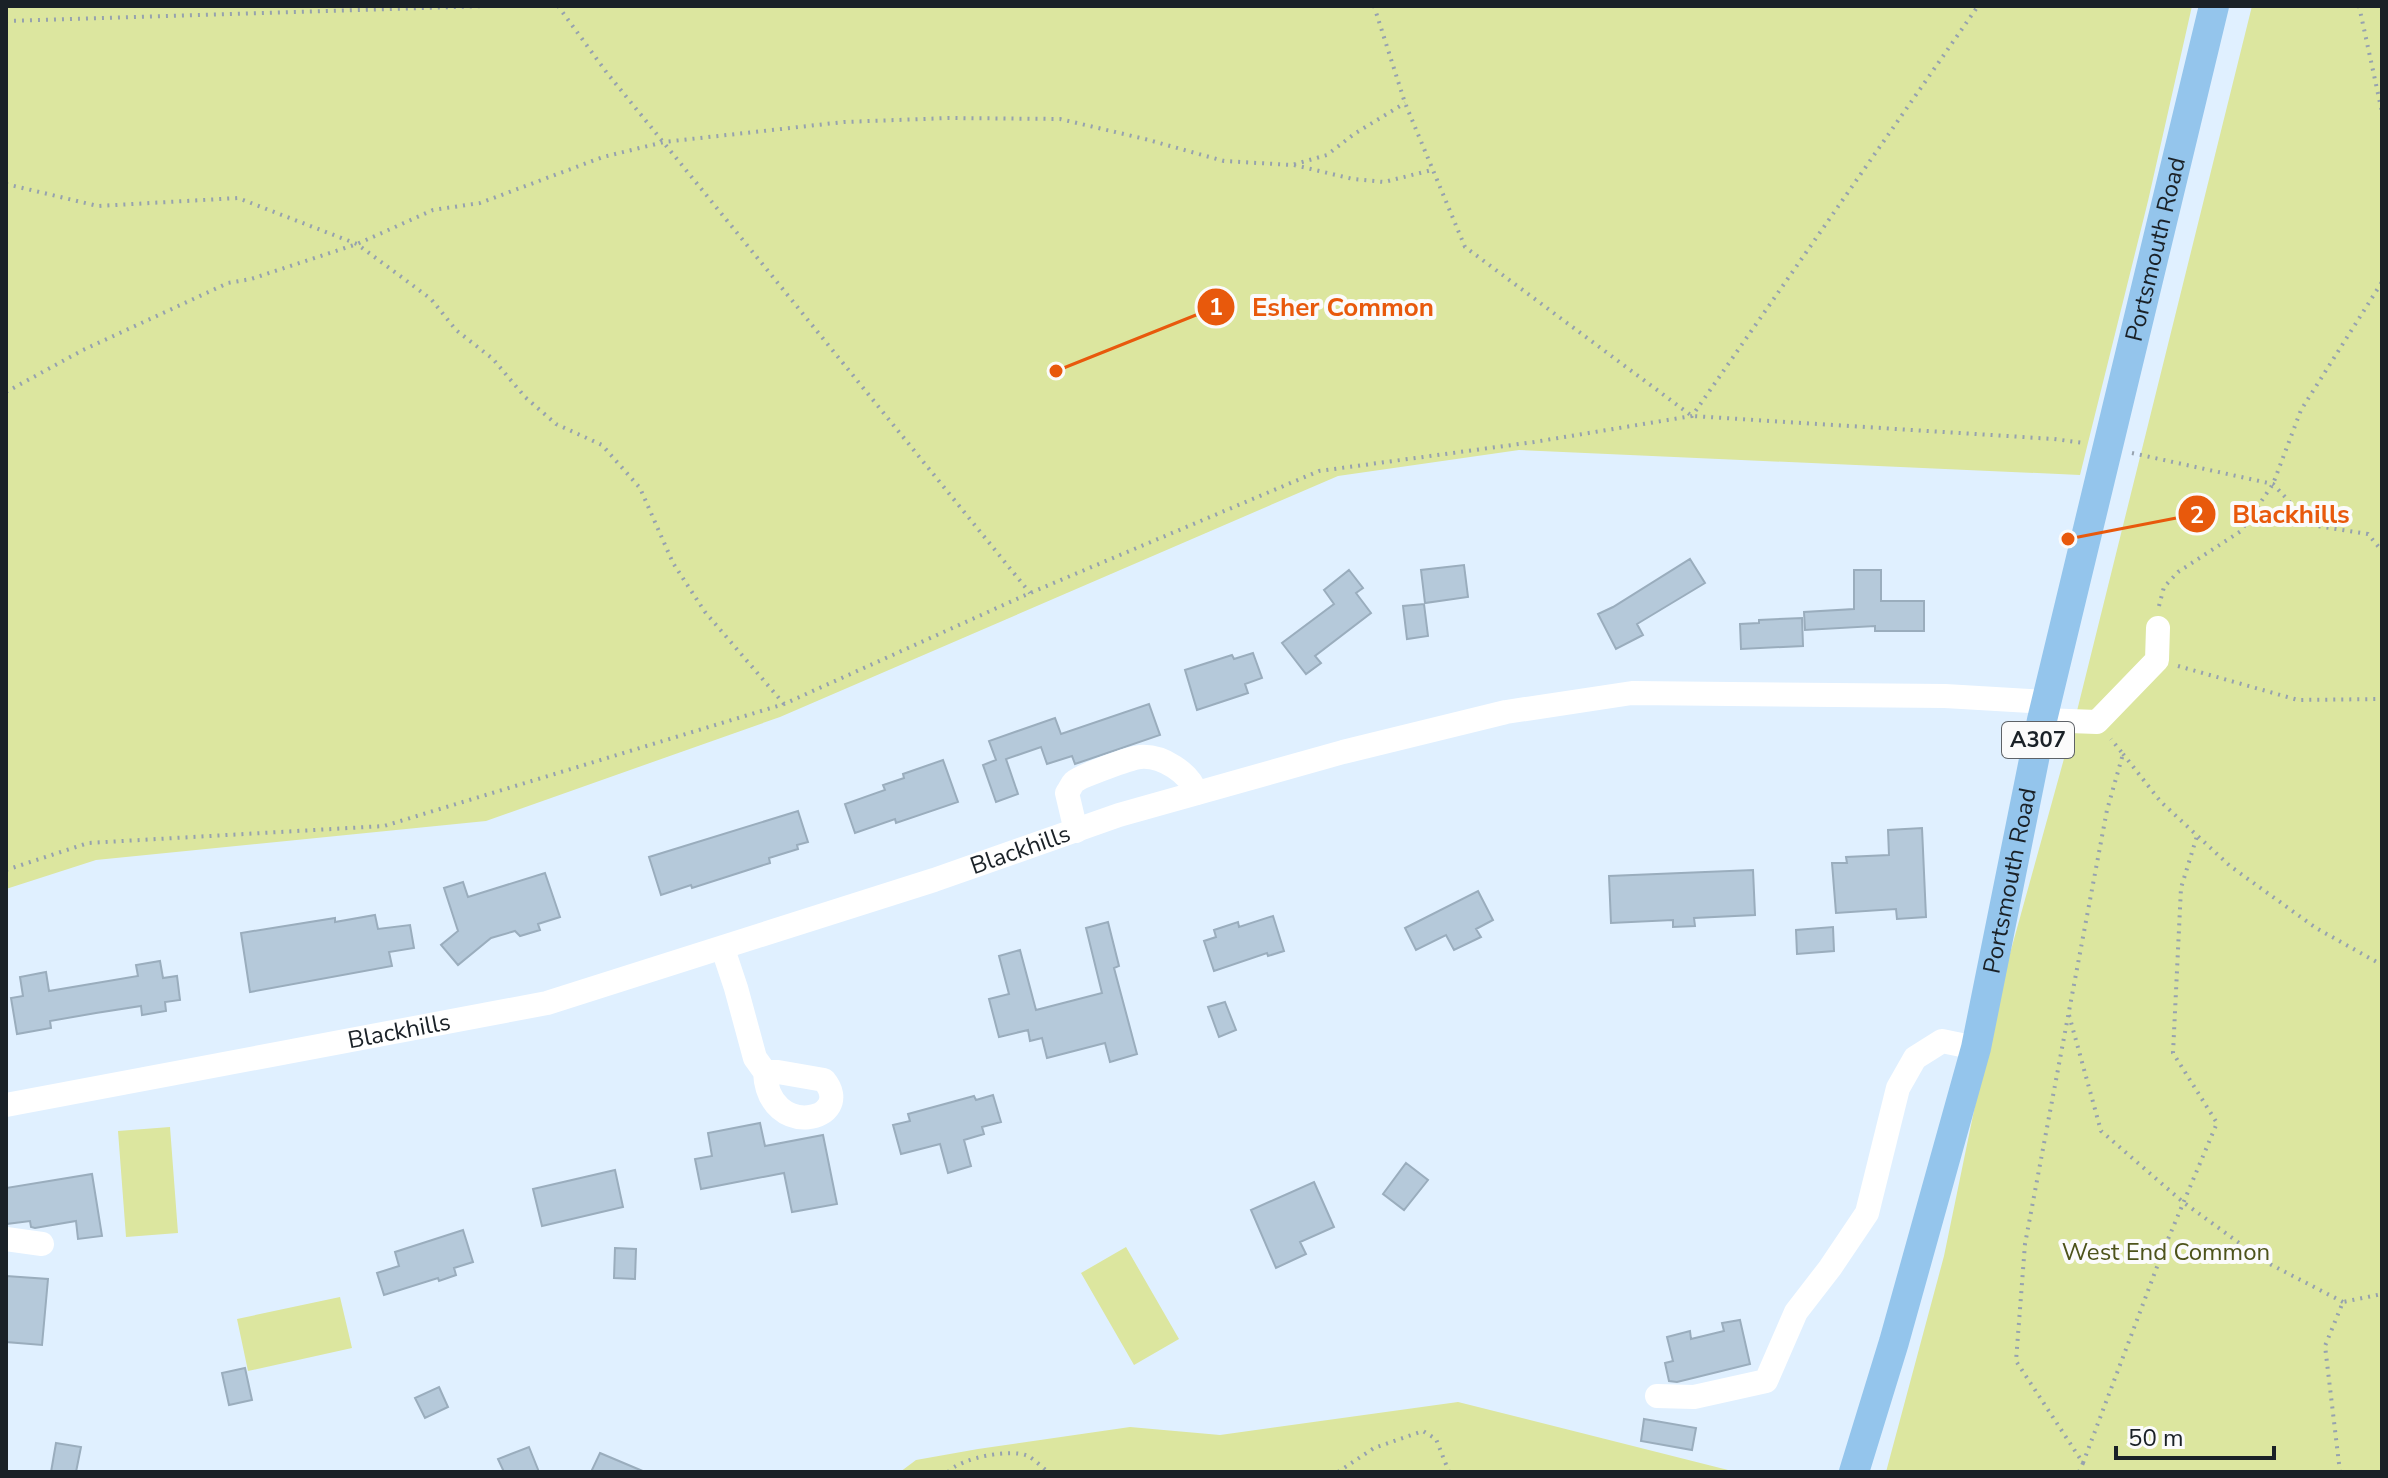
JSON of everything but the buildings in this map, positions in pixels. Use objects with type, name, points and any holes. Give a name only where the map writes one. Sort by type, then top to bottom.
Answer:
[{"type":"main road","name":"Portsmouth Road","points":[[1854,1472],[1894,1342],[1976,1048],[2044,711],[2214,6]]},
{"type":"street","points":[[2097,722],[2157,660],[2158,628]]},
{"type":"street","name":"Blackhills","points":[[6,1105],[522,1009],[723,949],[1119,815],[1343,752],[1521,710],[1632,693],[1945,696],[2097,722]]},
{"type":"street","points":[[1076,831],[1067,793],[1075,780],[1140,757],[1173,766],[1193,784],[1196,793]]},
{"type":"street","points":[[723,949],[755,1058],[765,1072]]},
{"type":"street","points":[[1657,1396],[1694,1397],[1766,1381],[1796,1312],[1867,1213],[1898,1088],[1915,1058],[1942,1041],[1976,1048]]},
{"type":"street","points":[[6,1239],[42,1244]]},
{"type":"path","points":[[6,21],[486,6]]},
{"type":"path","points":[[558,6],[607,73],[1030,593]]},
{"type":"path","points":[[634,6],[759,6]]},
{"type":"path","points":[[1374,6],[1405,103],[1465,247],[1692,416]]},
{"type":"path","points":[[1692,416],[1978,6]]},
{"type":"path","points":[[2359,6],[2382,112]]},
{"type":"path","points":[[1292,165],[1327,155],[1354,134],[1405,103]]},
{"type":"path","points":[[6,392],[83,350],[228,283],[251,279],[357,244],[433,210],[480,203],[603,157],[664,142],[844,122],[949,118],[1060,119],[1224,161],[1292,165],[1353,179],[1384,182],[1432,170]]},
{"type":"path","points":[[6,184],[98,206],[238,198],[357,244],[431,299],[456,330],[493,359],[525,397],[556,424],[602,445],[640,488],[673,563],[705,612],[784,704]]},
{"type":"path","points":[[2158,628],[2158,606],[2164,587],[2178,572],[2241,531],[2273,484],[2301,410],[2382,282]]},
{"type":"path","points":[[6,870],[88,843],[384,826],[784,704],[1030,593],[1319,471],[1534,442],[1692,416],[2054,439],[2109,447],[2273,484],[2311,525],[2368,534],[2382,551]]},
{"type":"path","points":[[2157,660],[2298,700],[2382,699]]},
{"type":"path","points":[[2097,722],[2161,802],[2230,866],[2316,928],[2382,965]]},
{"type":"path","points":[[2083,1463],[2016,1361],[2025,1244],[2107,810],[2123,754]]},
{"type":"path","points":[[2079,1472],[2183,1202],[2217,1123],[2173,1053],[2181,888],[2197,836]]},
{"type":"path","points":[[2069,1012],[2101,1131],[2183,1202],[2264,1261],[2343,1302],[2382,1294]]},
{"type":"path","points":[[2340,1472],[2325,1346],[2343,1302]]},
{"type":"path","points":[[1338,1472],[1374,1448],[1423,1431],[1436,1439],[1449,1472]]},
{"type":"path","points":[[948,1472],[968,1461],[1011,1453],[1026,1455],[1048,1472]]},
{"type":"green space","points":[[6,6],[2192,6],[2148,201],[2080,475],[1519,450],[1338,476],[780,717],[486,821],[96,860],[6,889]]},
{"type":"green space","name":"West End Common","points":[[2252,6],[2382,6],[2382,1472],[1886,1472],[1944,1256],[1996,1004],[2075,719]]},
{"type":"green space","points":[[170,1127],[178,1233],[126,1237],[118,1131]]},
{"type":"green space","points":[[1126,1247],[1179,1339],[1134,1365],[1081,1273]]},
{"type":"green space","points":[[340,1297],[352,1348],[248,1371],[237,1319]]},
{"type":"green space","points":[[1458,1402],[1736,1472],[900,1472],[916,1460],[1130,1427],[1220,1435]]},
{"type":"place","name":"Esher Common","points":[[1056,371]]},
{"type":"place","name":"Blackhills","points":[[2068,539]]}]
